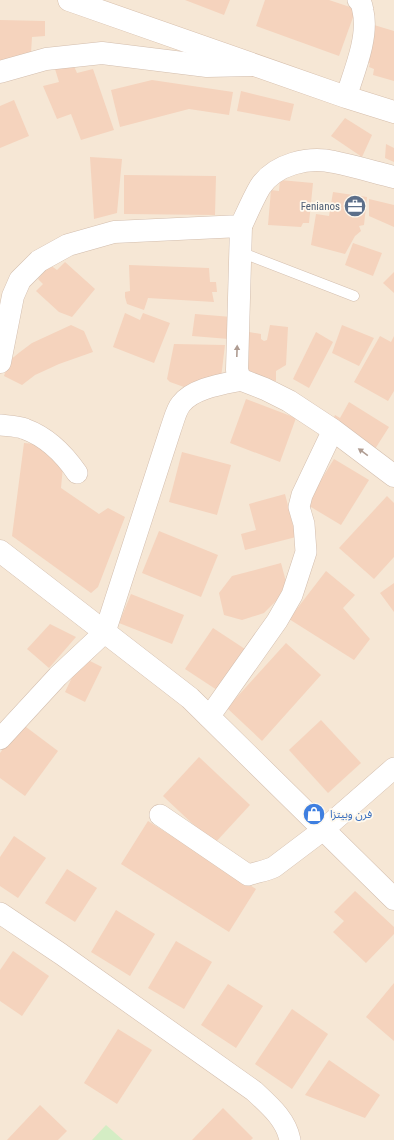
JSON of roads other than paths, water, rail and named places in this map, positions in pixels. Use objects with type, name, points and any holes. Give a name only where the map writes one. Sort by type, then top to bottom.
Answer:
[{"type":"street","points":[[70,0],[346,97],[394,112]]},
{"type":"street","points":[[346,97],[363,41],[365,19],[361,2],[358,0]]},
{"type":"street","points":[[0,72],[46,59],[102,53],[207,66],[256,65]]},
{"type":"street","points":[[242,380],[237,370],[241,226],[260,186],[273,174],[288,165],[311,160],[333,161],[394,177]]},
{"type":"street","points":[[0,362],[7,292],[39,261],[68,245],[114,232],[241,226]]},
{"type":"street","points":[[0,738],[58,676],[105,632],[171,428],[180,405],[188,396],[209,387],[242,380],[289,401],[333,430],[394,476]]},
{"type":"street","points":[[0,425],[24,428],[47,440],[77,473]]},
{"type":"street","points":[[209,717],[278,621],[292,595],[306,552],[304,524],[299,507],[302,495],[333,430]]},
{"type":"street","points":[[0,551],[190,698],[394,900]]},
{"type":"street","points":[[160,816],[248,875],[274,867],[323,830],[394,768]]},
{"type":"street","points":[[0,913],[61,954],[254,1091],[271,1106],[282,1120],[290,1140]]},
{"type":"lane","points":[[240,252],[354,296]]},
{"type":"place","name":"Fenianos","points":[[355,206]]},
{"type":"place","name":"فرن وبيتزا","points":[[314,814]]}]
